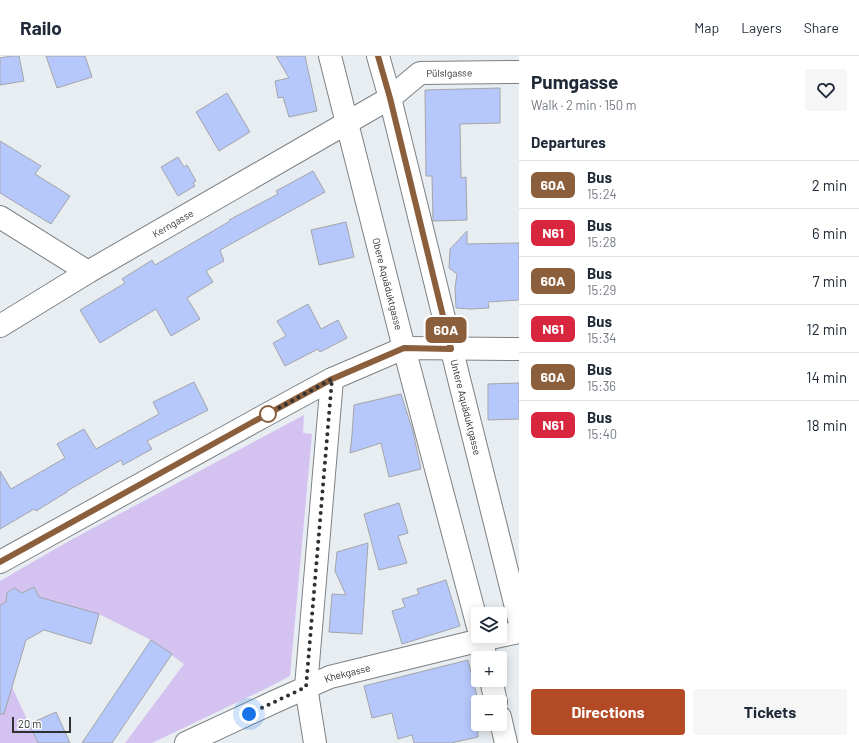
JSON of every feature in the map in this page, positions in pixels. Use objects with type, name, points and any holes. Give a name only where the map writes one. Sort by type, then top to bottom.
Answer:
[{"type":"street","name":"Obere Aquäduktgasse","points":[[330,56],[404,348],[472,607]]},
{"type":"street","name":"Untere Aquäduktgasse","points":[[378,56],[390,98],[519,619]]},
{"type":"street","name":"Pülslgasse","points":[[347,122],[390,98],[420,73],[519,72]]},
{"type":"street","name":"Kerngasse","points":[[0,326],[88,272],[347,122]]},
{"type":"street","points":[[0,217],[88,272]]},
{"type":"street","points":[[0,562],[332,379],[404,348],[519,349]]},
{"type":"street","points":[[315,743],[306,687],[332,379]]},
{"type":"street","name":"Khekgasse","points":[[507,635],[519,632]]},
{"type":"street","name":"Khekgasse","points":[[186,743],[330,677],[471,642]]},
{"type":"street","points":[[503,731],[506,743]]},
{"type":"shaded area","points":[[304,415],[303,433],[312,434],[290,676],[152,743],[125,743],[184,664],[151,640],[99,614],[39,597],[34,587],[22,593],[14,588],[7,593],[6,602],[0,605],[0,581],[69,541]]},
{"type":"shaded area","points":[[0,684],[12,687],[38,743],[0,743]]},
{"type":"building","points":[[19,56],[24,81],[0,85],[0,58]]},
{"type":"building","points":[[46,56],[85,56],[92,77],[57,88]]},
{"type":"building","points":[[276,56],[305,56],[317,111],[289,117],[283,97],[278,98],[275,81],[289,78]]},
{"type":"building","points":[[500,88],[500,123],[460,124],[461,178],[466,177],[467,220],[433,221],[432,176],[426,176],[425,90]]},
{"type":"building","points":[[227,93],[250,132],[219,151],[196,112]]},
{"type":"building","points":[[0,141],[41,166],[35,174],[70,196],[51,224],[0,193]]},
{"type":"building","points":[[178,157],[184,167],[187,165],[196,181],[193,183],[195,186],[178,196],[161,167]]},
{"type":"building","points":[[313,171],[325,192],[220,250],[224,261],[206,271],[213,282],[187,298],[200,319],[171,336],[156,309],[100,343],[80,310],[125,283],[122,279],[152,260],[155,265],[230,221],[229,220],[278,194],[276,191]]},
{"type":"building","points":[[346,222],[354,257],[319,265],[311,230]]},
{"type":"building","points":[[467,231],[467,244],[519,243],[519,300],[488,302],[489,308],[456,308],[455,288],[457,274],[449,268],[450,249]]},
{"type":"building","points":[[308,304],[321,329],[338,320],[347,338],[320,352],[318,349],[285,366],[273,343],[286,336],[277,321]]},
{"type":"building","points":[[194,382],[208,410],[147,441],[152,449],[123,465],[121,460],[67,491],[36,511],[34,509],[0,529],[0,471],[11,489],[65,458],[57,444],[84,429],[96,449],[159,414],[153,402]]},
{"type":"building","points":[[519,383],[519,419],[488,420],[488,384]]},
{"type":"building","points":[[401,394],[413,432],[421,469],[389,477],[381,443],[350,453],[354,405]]},
{"type":"building","points":[[399,503],[408,533],[398,536],[407,563],[379,570],[364,514]]},
{"type":"building","points":[[368,543],[362,634],[329,632],[332,594],[346,595],[335,571],[337,552]]},
{"type":"building","points":[[446,580],[460,626],[402,644],[392,611],[405,607],[402,599],[419,594],[417,589]]},
{"type":"building","points":[[34,587],[39,597],[99,614],[91,644],[44,630],[26,640],[4,714],[0,714],[0,605],[6,602],[7,593],[14,588],[22,593]]},
{"type":"building","points":[[151,640],[172,654],[112,743],[82,743]]},
{"type":"building","points":[[468,660],[471,672],[471,687],[475,687],[477,695],[471,695],[471,731],[478,731],[478,737],[451,743],[414,743],[412,735],[398,739],[392,713],[372,718],[364,686]]},
{"type":"building","points":[[56,712],[70,743],[38,743],[29,724]]},
{"type":"bus line","name":"60A","points":[[0,562],[332,379],[404,348],[451,349],[390,98],[378,56]]},
{"type":"route","points":[[249,714],[306,687],[332,379],[264,416],[268,414]]}]
